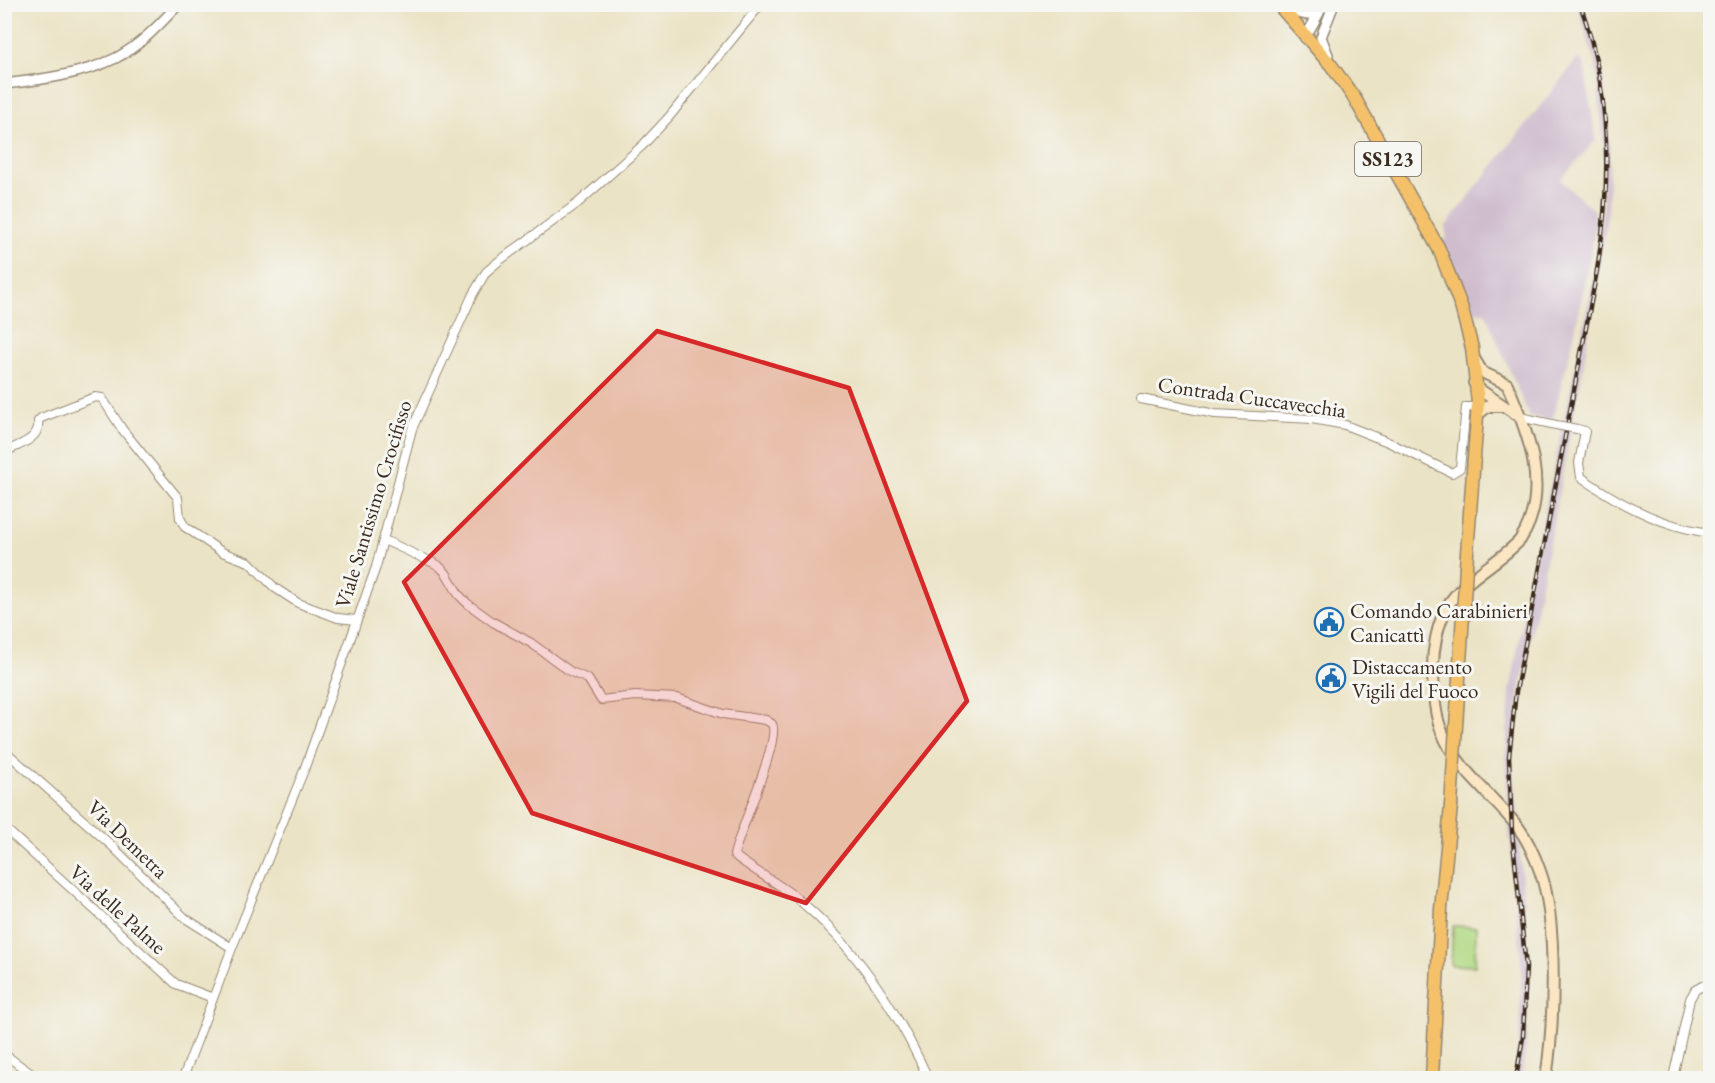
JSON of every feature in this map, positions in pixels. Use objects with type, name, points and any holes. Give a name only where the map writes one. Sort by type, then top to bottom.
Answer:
[{"type":"main road","name":"SS123","points":[[1278,4],[1305,38],[1331,65],[1355,99],[1419,210],[1439,249],[1454,291]]},
{"type":"main road","points":[[1454,291],[1473,411]]},
{"type":"main road","points":[[1454,291],[1478,369],[1508,386],[1531,451],[1536,482],[1534,506],[1527,529],[1509,552],[1456,594],[1443,615],[1435,645],[1433,667],[1435,704],[1441,729],[1463,768],[1519,828],[1540,871],[1548,899],[1551,1010],[1546,1078]]},
{"type":"main road","points":[[1462,333],[1477,387],[1520,417]]},
{"type":"main road","points":[[1432,1078],[1441,909],[1451,806],[1466,567],[1473,411],[1477,387],[1472,348]]},
{"type":"main road","points":[[1477,387],[1480,382],[1495,379]]},
{"type":"main road","points":[[1500,404],[1508,386]]},
{"type":"main road","points":[[1473,411],[1500,404]]},
{"type":"street","points":[[4,84],[49,77],[118,57],[146,38],[179,4]]},
{"type":"street","name":"Viale Santissimo Crocifisso","points":[[183,1078],[232,948],[304,770],[384,540],[412,429],[479,282],[499,261],[578,203],[643,145],[669,117],[761,4]]},
{"type":"street","points":[[1285,4],[1295,13],[1308,17],[1319,13]]},
{"type":"street","points":[[1305,38],[1326,4]]},
{"type":"street","points":[[1334,4],[1324,25],[1321,38],[1323,49],[1352,85],[1355,99]]},
{"type":"street","points":[[1305,38],[1315,34],[1324,25]]},
{"type":"street","points":[[4,452],[36,435],[41,418],[95,397],[102,398],[122,429],[178,498],[180,518],[185,527],[222,552],[249,562],[275,588],[298,603],[338,618],[356,620]]},
{"type":"street","name":"Contrada Cuccavecchia","points":[[1141,399],[1215,414],[1312,419],[1345,425],[1388,442],[1452,473],[1460,468],[1463,457],[1466,407],[1473,411]]},
{"type":"street","points":[[1520,417],[1585,431],[1579,463],[1581,477],[1631,508],[1675,525],[1710,533]]},
{"type":"street","points":[[384,540],[438,565],[447,573],[459,595],[468,604],[493,622],[531,643],[571,672],[588,679],[601,700],[635,696],[677,698],[723,714],[766,720],[772,724],[774,735],[759,790],[736,841],[734,855],[794,896],[827,924],[844,943],[878,985],[928,1078]]},
{"type":"street","name":"Via Demetra","points":[[4,750],[111,845],[185,918],[232,948]]},
{"type":"street","name":"Via delle Palme","points":[[8,831],[176,984],[213,998]]},
{"type":"street","points":[[1673,1078],[1690,999],[1695,990],[1710,982]]},
{"type":"street","points":[[4,1054],[37,1078]]},
{"type":"highlighted area","points":[[657,331],[849,388],[967,701],[806,903],[532,813],[404,582]]},
{"type":"shaded area","points":[[1577,5],[1583,5],[1601,64],[1610,148],[1608,210],[1583,369],[1520,692],[1512,756],[1529,967],[1527,1037],[1521,1078],[1514,1078],[1519,1038],[1522,968],[1509,833],[1506,757],[1510,691],[1528,591],[1594,276],[1603,208],[1604,147],[1596,65]]},
{"type":"shaded area","points":[[1579,57],[1584,64],[1596,140],[1560,180],[1595,211],[1595,230],[1574,337],[1552,420],[1529,416],[1485,312],[1471,312],[1442,241],[1447,238],[1445,227]]},
{"type":"green space","points":[[1453,926],[1476,927],[1475,966],[1451,965]]},
{"type":"railway","points":[[1516,1078],[1523,1037],[1526,967],[1512,832],[1509,757],[1516,691],[1596,276],[1605,207],[1606,138],[1603,104],[1591,37],[1580,4]]},
{"type":"place","name":"Comando Carabinieri Canicattì","points":[[1329,622]]},
{"type":"place","name":"Distaccamento Vigili del Fuoco","points":[[1331,678]]}]
